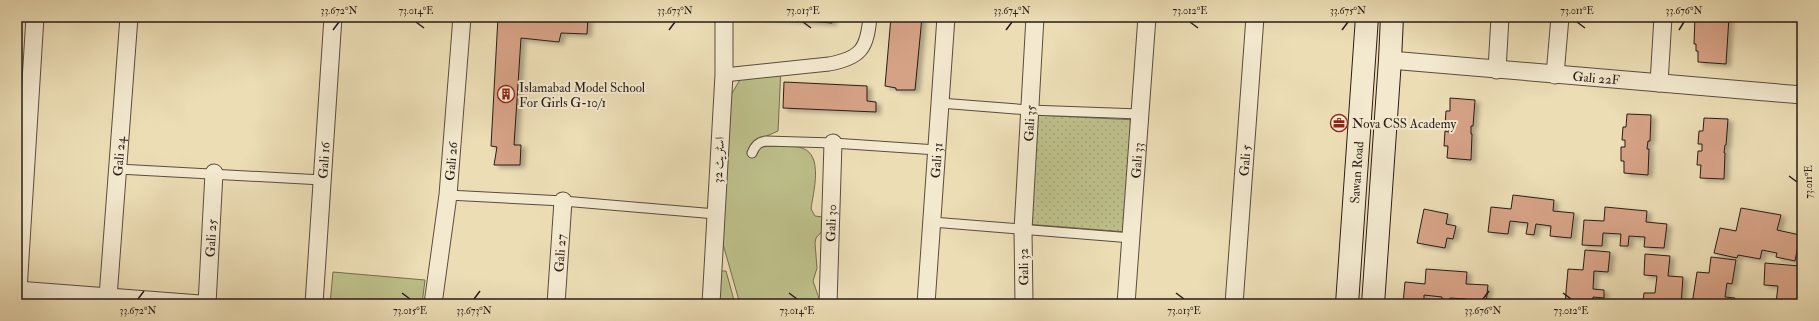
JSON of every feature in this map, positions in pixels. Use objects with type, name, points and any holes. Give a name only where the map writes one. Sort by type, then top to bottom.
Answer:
[{"type":"main road","name":"Sawan Road","points":[[1347,304],[1367,17]]},
{"type":"main road","name":"Sawan Road","points":[[1373,304],[1392,17]]},
{"type":"street","points":[[35,17],[17,290],[200,304]]},
{"type":"street","name":"Gali 24","points":[[108,297],[129,17]]},
{"type":"street","name":"Gali 16","points":[[314,304],[333,17]]},
{"type":"street","name":"Gali 26","points":[[433,304],[448,195],[462,17]]},
{"type":"street","name":"اسٹریٹ 32","points":[[711,304],[724,75],[724,17]]},
{"type":"street","points":[[724,75],[829,64],[843,61],[852,57],[864,47],[867,40],[870,17]]},
{"type":"street","name":"Gali 31","points":[[926,304],[946,17]]},
{"type":"street","name":"Gali 35","points":[[1023,230],[1035,17]]},
{"type":"street","name":"Gali 33","points":[[1126,304],[1147,17]]},
{"type":"street","name":"Gali 5","points":[[1234,304],[1255,17]]},
{"type":"street","points":[[1497,70],[1500,17]]},
{"type":"street","points":[[1555,74],[1560,17]]},
{"type":"street","points":[[1659,83],[1663,17]]},
{"type":"street","name":"Gali 22F","points":[[1390,60],[1802,95]]},
{"type":"street","name":"Gali 30","points":[[828,304],[833,143]]},
{"type":"street","name":"Gali 25","points":[[207,304],[214,173]]},
{"type":"street","name":"Gali 27","points":[[556,304],[563,201]]},
{"type":"street","name":"Gali 32","points":[[1023,230],[1024,304]]},
{"type":"lane","points":[[940,103],[1029,110],[1140,114]]},
{"type":"lane","points":[[752,153],[760,142],[766,140],[937,150]]},
{"type":"lane","points":[[118,169],[322,180]]},
{"type":"lane","points":[[448,195],[563,201],[716,214]]},
{"type":"lane","points":[[932,222],[1132,238]]},
{"type":"green space","points":[[781,68],[778,131],[760,139],[756,149],[771,146],[798,147],[809,152],[813,158],[816,175],[811,209],[815,216],[823,217],[823,230],[816,238],[815,243],[817,268],[813,281],[821,304],[740,304],[721,237],[731,95],[741,78]]},
{"type":"green space","points":[[1036,115],[1136,120],[1127,232],[1026,224]]},
{"type":"green space","points":[[717,271],[726,271],[735,304],[715,304]]},
{"type":"green space","points":[[333,272],[425,280],[422,304],[330,304]]},
{"type":"building","name":"Islamabad Model School For Girls G-10/1","points":[[498,17],[588,17],[587,34],[561,33],[559,42],[521,38],[514,145],[521,145],[520,165],[494,165],[497,147],[491,146]]},
{"type":"building","points":[[759,17],[833,17],[832,23]]},
{"type":"building","points":[[891,17],[922,17],[915,90],[896,90],[896,88],[885,86]]},
{"type":"building","points":[[1695,17],[1729,17],[1726,64],[1698,62],[1698,51],[1696,51],[1696,44],[1694,44]]},
{"type":"building","points":[[784,82],[867,86],[867,101],[876,102],[876,112],[783,108]]},
{"type":"building","points":[[1450,98],[1475,100],[1473,126],[1471,126],[1471,160],[1447,158],[1448,146],[1444,146],[1445,131],[1449,132],[1449,125],[1445,125],[1446,111],[1450,111]]},
{"type":"building","points":[[1627,114],[1651,115],[1650,141],[1648,141],[1647,149],[1649,149],[1648,175],[1624,173],[1624,161],[1621,161],[1621,147],[1625,147],[1625,140],[1622,140],[1623,127],[1626,127]]},
{"type":"building","points":[[1704,118],[1728,119],[1724,153],[1724,179],[1700,178],[1701,165],[1697,165],[1698,151],[1702,151],[1702,144],[1698,144],[1699,131],[1703,131]]},
{"type":"building","points":[[1513,195],[1554,200],[1553,211],[1574,213],[1571,238],[1550,236],[1551,226],[1536,224],[1534,235],[1526,234],[1528,223],[1510,221],[1508,234],[1488,232],[1491,207],[1511,209]]},
{"type":"building","points":[[1605,207],[1647,211],[1646,222],[1667,224],[1664,248],[1644,247],[1645,237],[1629,236],[1628,246],[1620,246],[1621,234],[1603,233],[1602,246],[1582,245],[1584,220],[1604,221]]},
{"type":"building","points":[[1741,208],[1781,215],[1777,230],[1800,235],[1795,261],[1776,257],[1777,253],[1762,250],[1760,259],[1738,255],[1737,258],[1714,253],[1720,228],[1736,231]]},
{"type":"building","points":[[1424,209],[1448,214],[1446,224],[1456,226],[1453,239],[1447,238],[1445,248],[1417,243]]},
{"type":"building","points":[[1585,250],[1610,252],[1608,272],[1594,271],[1593,289],[1604,290],[1604,298],[1593,297],[1592,304],[1565,304],[1568,269],[1583,270]]},
{"type":"building","points":[[1645,254],[1670,256],[1668,276],[1683,277],[1681,304],[1654,304],[1654,302],[1643,301],[1644,293],[1655,293],[1657,276],[1644,275]]},
{"type":"building","points":[[1711,257],[1736,260],[1732,284],[1727,283],[1725,297],[1735,298],[1734,304],[1692,304],[1697,272],[1709,273]]},
{"type":"building","points":[[1765,263],[1799,266],[1798,283],[1802,283],[1802,304],[1765,304],[1765,302],[1776,303],[1778,286],[1764,285]]},
{"type":"building","points":[[1426,269],[1467,272],[1466,284],[1488,285],[1486,304],[1465,304],[1466,299],[1450,298],[1450,304],[1442,304],[1442,297],[1424,295],[1424,304],[1403,304],[1405,282],[1425,284]]},
{"type":"place","name":"Islamabad Model School For Girls G-10/1","points":[[506,94]]},
{"type":"place","name":"Nova CSS Academy","points":[[1339,123]]}]
